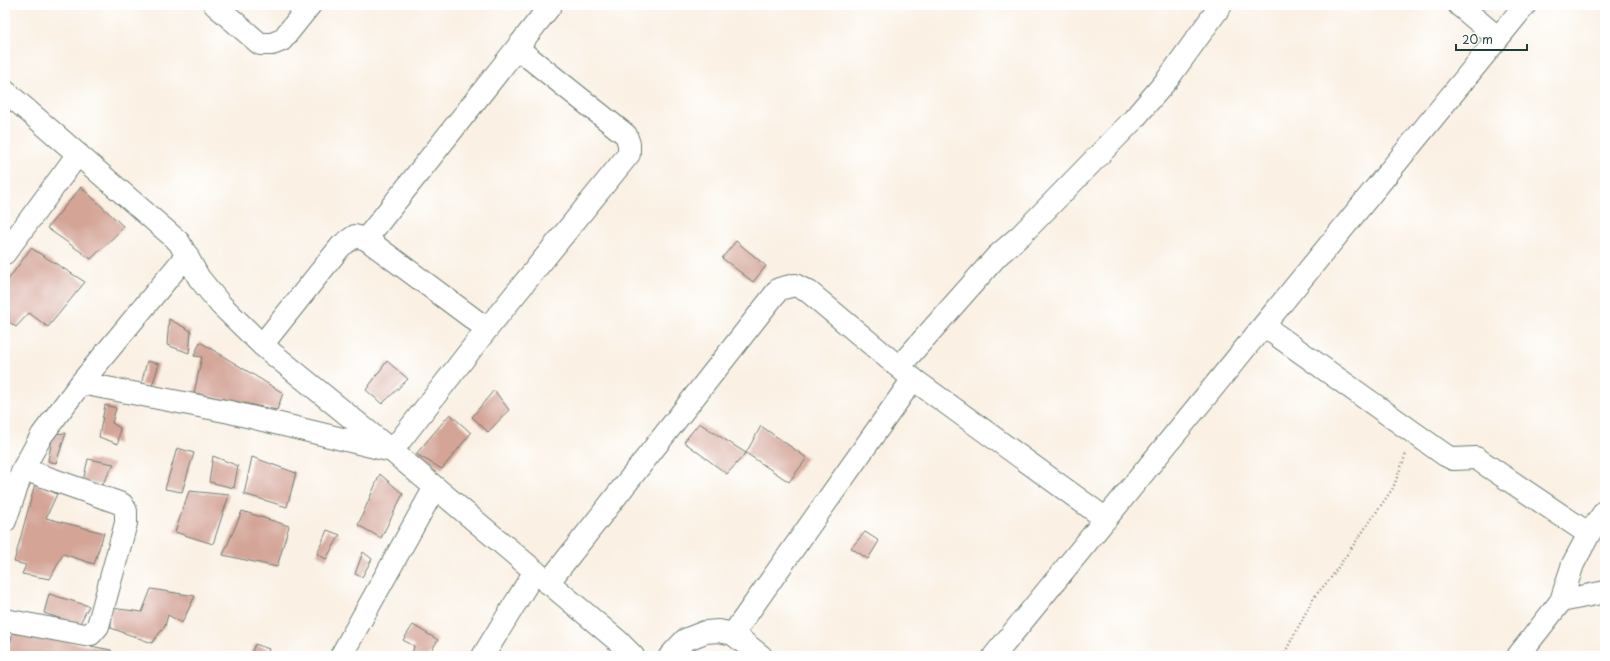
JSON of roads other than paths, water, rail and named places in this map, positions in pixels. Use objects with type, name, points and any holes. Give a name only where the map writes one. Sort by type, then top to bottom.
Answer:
[{"type":"street","points":[[215,5],[260,44],[272,44],[282,40],[310,5]]},
{"type":"street","points":[[366,238],[551,5]]},
{"type":"street","points":[[733,634],[906,373],[997,256],[1021,235],[1134,120],[1167,80],[1221,5]]},
{"type":"street","points":[[1459,5],[1498,38]]},
{"type":"street","points":[[994,656],[1525,5]]},
{"type":"street","points":[[392,451],[487,329],[629,154],[629,144],[626,135],[517,48]]},
{"type":"street","points":[[5,91],[179,242],[199,278],[221,305],[262,344],[435,487],[618,641],[633,656]]},
{"type":"street","points":[[5,253],[78,154]]},
{"type":"street","points":[[262,344],[342,246],[355,236],[366,238],[487,329]]},
{"type":"street","points":[[5,521],[23,469],[42,435],[81,383],[187,255]]},
{"type":"street","points":[[483,656],[542,577],[780,289],[795,285],[809,292],[906,373],[1106,519]]},
{"type":"street","points":[[1264,326],[1453,459],[1476,458],[1589,534]]},
{"type":"street","points":[[81,383],[230,412],[392,451]]},
{"type":"street","points":[[5,620],[85,635],[91,634],[98,626],[126,523],[126,511],[122,504],[23,469]]},
{"type":"street","points":[[341,656],[435,487]]},
{"type":"street","points":[[1518,656],[1561,601],[1573,564],[1589,534],[1605,511]]},
{"type":"street","points":[[1561,601],[1605,592]]},
{"type":"street","points":[[670,656],[685,640],[706,632],[719,631],[733,634],[761,656]]}]
